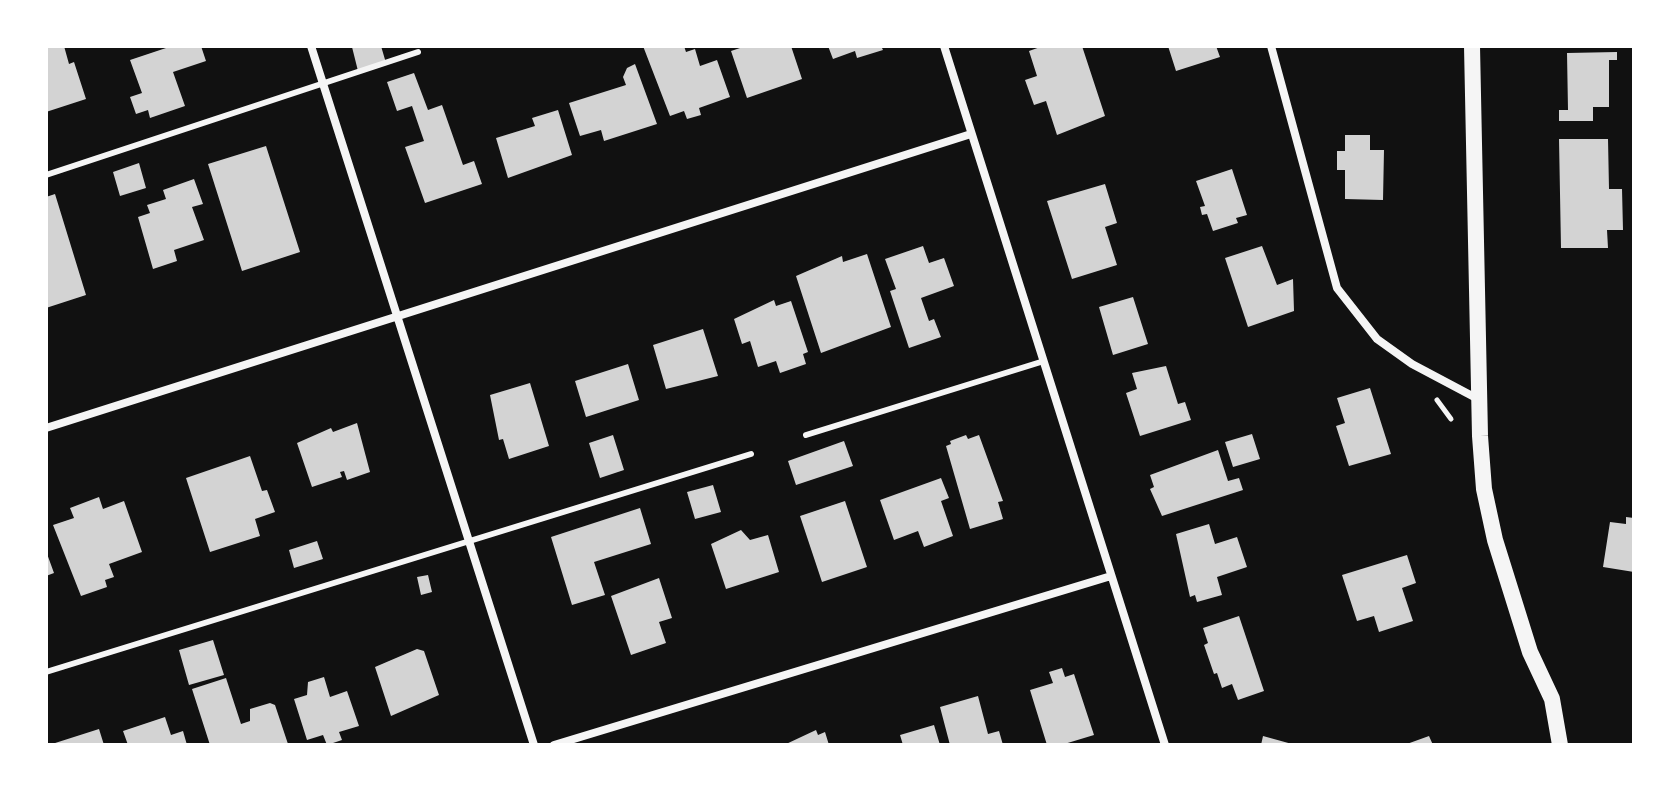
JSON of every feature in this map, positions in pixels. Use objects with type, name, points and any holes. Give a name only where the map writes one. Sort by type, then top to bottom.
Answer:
[{"type":"main road","points":[[1472,46],[1482,401],[1480,436],[1484,489],[1495,540],[1530,652],[1552,699],[1560,745]]},
{"type":"street","points":[[311,46],[534,745]]},
{"type":"street","points":[[944,46],[1165,745]]},
{"type":"street","points":[[1271,46],[1337,288],[1377,339],[1412,364],[1482,401]]},
{"type":"street","points":[[46,428],[971,134]]},
{"type":"street","points":[[554,745],[1111,576]]},
{"type":"lane","points":[[46,175],[418,52]]},
{"type":"lane","points":[[806,435],[1044,361]]},
{"type":"lane","points":[[46,672],[468,538],[751,454]]},
{"type":"building","points":[[46,46],[64,46],[69,64],[74,62],[86,99],[46,112]]},
{"type":"building","points":[[172,46],[201,46],[206,61],[173,72],[185,106],[150,118],[148,110],[136,114],[130,97],[142,93],[130,60]]},
{"type":"building","points":[[381,46],[386,63],[358,71],[352,47]]},
{"type":"building","points":[[643,46],[684,46],[686,52],[695,49],[700,66],[717,60],[730,97],[699,108],[701,115],[687,119],[684,111],[670,116]]},
{"type":"building","points":[[746,46],[791,46],[802,79],[747,98],[731,51]]},
{"type":"building","points":[[828,46],[881,46],[883,50],[857,58],[855,51],[833,59]]},
{"type":"building","points":[[1043,46],[1082,46],[1105,116],[1057,135],[1046,101],[1034,105],[1025,80],[1037,76],[1029,51]]},
{"type":"building","points":[[1168,46],[1216,46],[1220,57],[1176,71]]},
{"type":"building","points":[[1617,52],[1617,60],[1609,60],[1609,107],[1593,107],[1593,121],[1559,121],[1559,110],[1568,110],[1567,53]]},
{"type":"building","points":[[635,64],[657,124],[604,141],[601,130],[580,136],[569,103],[626,85],[623,77],[627,68]]},
{"type":"building","points":[[414,73],[428,110],[442,105],[463,165],[474,161],[482,184],[425,203],[405,147],[424,141],[412,106],[397,111],[387,82]]},
{"type":"building","points":[[558,110],[572,155],[508,178],[496,138],[535,126],[532,118]]},
{"type":"building","points":[[1345,135],[1370,135],[1370,150],[1384,150],[1383,200],[1345,199],[1345,170],[1337,170],[1337,151],[1345,151]]},
{"type":"building","points":[[1559,139],[1608,139],[1609,189],[1622,189],[1623,230],[1607,230],[1608,248],[1561,248]]},
{"type":"building","points":[[266,146],[300,252],[242,271],[208,164]]},
{"type":"building","points":[[139,163],[146,188],[120,196],[113,172]]},
{"type":"building","points":[[1232,169],[1247,215],[1236,218],[1238,223],[1213,231],[1207,214],[1202,215],[1200,207],[1205,206],[1196,181]]},
{"type":"building","points":[[194,179],[203,204],[192,207],[204,240],[174,250],[177,261],[153,269],[138,217],[150,213],[147,205],[166,199],[163,190]]},
{"type":"building","points":[[1105,184],[1117,223],[1105,227],[1117,265],[1072,279],[1047,201]]},
{"type":"building","points":[[55,194],[86,295],[46,308],[46,197]]},
{"type":"building","points":[[923,246],[929,263],[944,258],[954,286],[921,298],[929,321],[934,319],[941,337],[909,348],[890,291],[896,289],[885,259]]},
{"type":"building","points":[[1262,246],[1277,285],[1293,279],[1294,311],[1248,327],[1225,258]]},
{"type":"building","points":[[867,254],[891,327],[821,353],[796,276],[842,256],[843,262]]},
{"type":"building","points":[[1133,297],[1148,344],[1113,355],[1099,307]]},
{"type":"building","points":[[774,300],[776,306],[791,301],[808,352],[803,354],[806,364],[780,373],[776,361],[758,367],[750,341],[742,344],[734,319]]},
{"type":"building","points":[[703,329],[718,376],[666,389],[653,345]]},
{"type":"building","points":[[628,364],[639,400],[586,417],[575,381]]},
{"type":"building","points":[[1166,366],[1178,404],[1185,402],[1191,420],[1140,436],[1126,393],[1137,389],[1132,373]]},
{"type":"building","points":[[530,383],[549,446],[509,459],[503,439],[499,440],[490,395]]},
{"type":"building","points":[[1370,388],[1391,454],[1349,466],[1336,426],[1345,423],[1337,398]]},
{"type":"building","points":[[357,423],[370,472],[347,480],[344,471],[340,472],[342,477],[312,487],[297,443],[331,428],[333,432]]},
{"type":"building","points":[[1252,434],[1260,459],[1233,467],[1225,442]]},
{"type":"building","points":[[613,435],[624,470],[600,478],[589,443]]},
{"type":"building","points":[[966,435],[968,439],[979,435],[1003,501],[998,502],[1003,519],[970,529],[946,446],[951,444],[950,441]]},
{"type":"building","points":[[844,441],[853,466],[796,485],[788,461]]},
{"type":"building","points":[[1218,450],[1228,481],[1239,478],[1243,490],[1162,516],[1150,489],[1154,487],[1150,475]]},
{"type":"building","points":[[250,456],[262,491],[267,490],[275,512],[255,519],[260,536],[210,552],[186,478]]},
{"type":"building","points":[[941,478],[949,498],[941,501],[953,536],[924,547],[918,531],[894,540],[880,500]]},
{"type":"building","points":[[713,485],[721,512],[695,519],[687,492]]},
{"type":"building","points":[[99,497],[103,509],[124,501],[142,552],[109,564],[114,577],[105,580],[107,587],[81,596],[53,525],[74,518],[70,508]]},
{"type":"building","points":[[845,501],[867,567],[822,582],[800,516]]},
{"type":"building","points":[[640,508],[651,544],[594,562],[605,595],[572,605],[551,537]]},
{"type":"building","points":[[1626,517],[1634,518],[1634,572],[1603,567],[1610,522],[1626,524]]},
{"type":"building","points":[[1209,524],[1215,544],[1237,537],[1247,567],[1217,577],[1222,595],[1197,602],[1195,595],[1190,597],[1176,534]]},
{"type":"building","points":[[741,530],[750,540],[768,535],[779,572],[726,589],[711,544]]},
{"type":"building","points":[[317,541],[323,559],[294,568],[289,550]]},
{"type":"building","points":[[46,551],[54,573],[46,576]]},
{"type":"building","points":[[1407,555],[1416,583],[1402,588],[1413,621],[1379,632],[1374,616],[1357,621],[1342,575]]},
{"type":"building","points":[[428,575],[432,592],[421,595],[417,577]]},
{"type":"building","points":[[659,578],[672,618],[659,622],[666,643],[631,655],[611,596]]},
{"type":"building","points":[[1239,616],[1264,691],[1238,700],[1232,684],[1222,688],[1217,673],[1214,674],[1204,645],[1208,643],[1203,628]]},
{"type":"building","points":[[213,640],[224,675],[189,685],[179,650]]},
{"type":"building","points":[[417,649],[424,651],[439,695],[391,716],[375,667]]},
{"type":"building","points":[[1062,668],[1065,677],[1074,674],[1094,735],[1061,745],[1047,745],[1030,690],[1053,683],[1049,672]]},
{"type":"building","points":[[324,677],[330,697],[347,691],[359,726],[339,732],[342,740],[327,745],[323,735],[307,740],[294,699],[307,695],[308,682]]},
{"type":"building","points":[[226,678],[241,724],[250,721],[250,709],[270,703],[275,705],[288,744],[210,745],[192,689]]},
{"type":"building","points":[[978,696],[988,734],[999,731],[1003,745],[950,745],[940,707]]},
{"type":"building","points":[[165,717],[171,735],[183,731],[187,745],[128,745],[123,731]]},
{"type":"building","points":[[934,725],[940,745],[903,745],[900,735]]},
{"type":"building","points":[[99,729],[104,745],[52,745],[52,744]]},
{"type":"building","points":[[816,730],[818,735],[825,732],[829,745],[784,745]]},
{"type":"building","points":[[1263,736],[1292,744],[1292,745],[1261,745]]},
{"type":"building","points":[[1429,736],[1433,745],[1404,745]]}]
